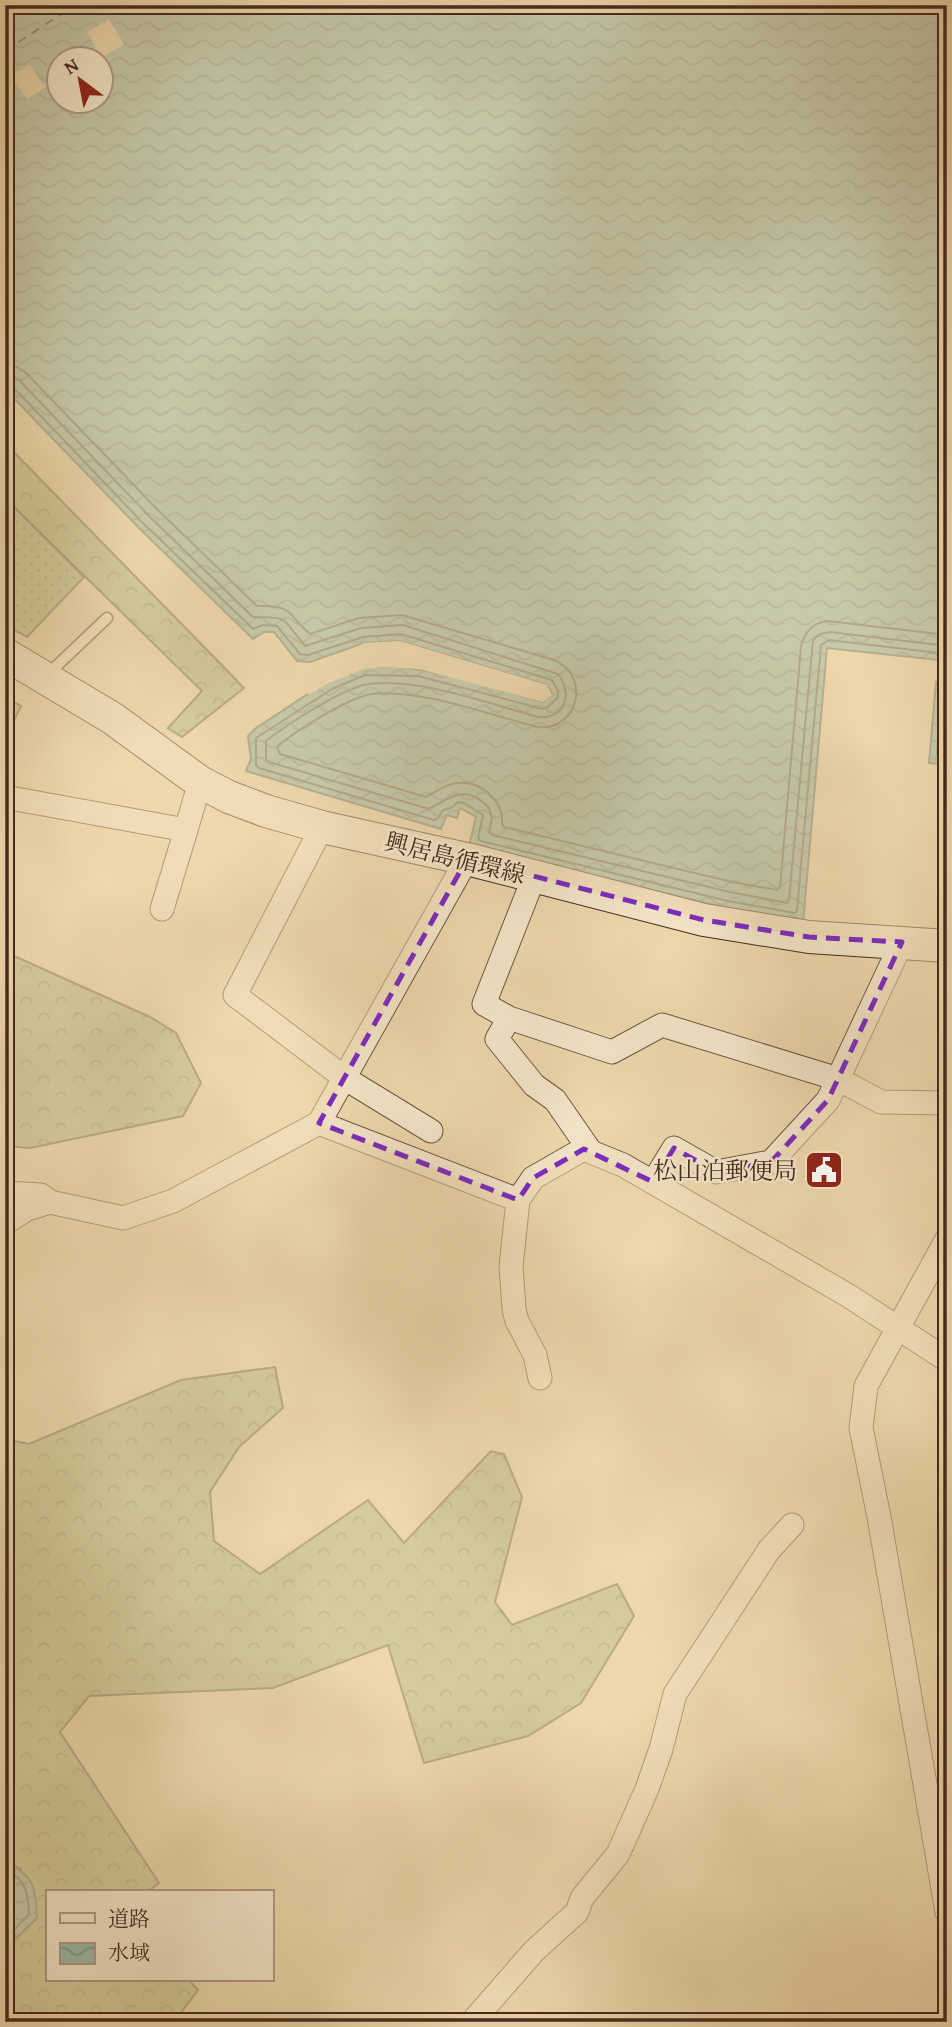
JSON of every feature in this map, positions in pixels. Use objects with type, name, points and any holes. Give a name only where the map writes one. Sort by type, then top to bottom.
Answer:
[{"type":"main road","name":"興居島循環線","points":[[5,654],[112,718],[200,782],[229,797],[322,827],[467,859],[704,920],[809,937],[947,946]]},
{"type":"street","points":[[162,909],[200,782]]},
{"type":"street","points":[[5,797],[186,830]]},
{"type":"street","points":[[322,827],[234,995],[346,1079],[431,1131]]},
{"type":"street","points":[[5,1193],[41,1195],[50,1202],[123,1218],[173,1201],[319,1124],[467,859]]},
{"type":"street","points":[[534,877],[484,1004],[509,1018],[612,1052],[662,1025],[838,1079],[881,1102],[947,1103]]},
{"type":"street","points":[[653,1182],[674,1148],[716,1172],[771,1162],[828,1100],[902,942]]},
{"type":"street","points":[[509,1018],[497,1039],[534,1085],[555,1100],[591,1152],[623,1165],[653,1182],[897,1326],[947,1360]]},
{"type":"street","points":[[319,1124],[519,1200]]},
{"type":"street","points":[[540,1378],[535,1355],[517,1321],[514,1309],[511,1266],[519,1200],[533,1178],[587,1147]]},
{"type":"street","points":[[5,1223],[27,1209],[50,1202]]},
{"type":"street","points":[[947,1238],[866,1386],[860,1428],[881,1530],[947,1912]]},
{"type":"street","points":[[472,2022],[534,1951],[577,1912],[582,1898],[618,1854],[647,1789],[661,1749],[675,1694],[769,1550],[792,1525]]},
{"type":"lane","points":[[44,678],[107,618]]},
{"type":"highlighted area","points":[[467,859],[704,920],[809,937],[902,942],[828,1100],[771,1162],[716,1172],[674,1148],[653,1182],[584,1149],[533,1178],[518,1200],[319,1123]]},
{"type":"green space","points":[[5,443],[244,688],[182,737],[168,728],[202,691],[5,498]]},
{"type":"green space","points":[[5,498],[84,577],[27,637],[5,625]]},
{"type":"green space","points":[[5,697],[21,706],[5,739]]},
{"type":"green space","points":[[5,952],[150,1017],[176,1033],[201,1083],[183,1116],[30,1148],[5,1146]]},
{"type":"green space","points":[[275,1367],[283,1408],[239,1447],[210,1492],[214,1541],[260,1574],[368,1500],[404,1543],[491,1451],[504,1454],[522,1497],[495,1602],[512,1625],[617,1584],[634,1616],[581,1703],[528,1736],[424,1763],[388,1645],[273,1688],[89,1696],[60,1732],[159,1883],[150,1890],[46,1890],[46,1982],[191,1982],[198,1990],[174,2022],[5,2022],[5,1949],[37,1918],[21,1869],[5,1861],[5,1439],[29,1444],[181,1380]]},
{"type":"water","points":[[5,5],[947,5],[947,661],[827,648],[803,923],[727,908],[469,846],[476,817],[460,808],[457,818],[447,815],[441,829],[246,771],[251,759],[248,736],[256,728],[322,685],[364,668],[383,666],[429,671],[543,702],[552,694],[547,685],[400,641],[364,643],[310,662],[297,661],[274,632],[264,632],[253,639],[138,527],[5,389]]},
{"type":"water","points":[[936,682],[947,684],[947,765],[929,763]]},
{"type":"water","points":[[5,1861],[28,1877],[32,1884],[37,1918],[5,1949]]},
{"type":"pier","points":[[109,19],[124,44],[116,49],[116,46],[95,46],[87,32]]},
{"type":"pier","points":[[30,64],[43,85],[46,83],[46,87],[27,99],[17,84],[5,91],[5,82],[14,77],[13,74]]},
{"type":"pier","points":[[400,641],[547,685],[552,695],[543,702],[419,669],[383,667],[363,669],[329,683],[309,695],[307,692],[361,665],[383,664],[420,666],[542,698],[548,694],[545,688],[400,644],[365,647],[343,655],[364,643]]},
{"type":"ferry route","points":[[5,51],[75,5]]},
{"type":"place","name":"松山泊郵便局","points":[[824,1170]]}]
